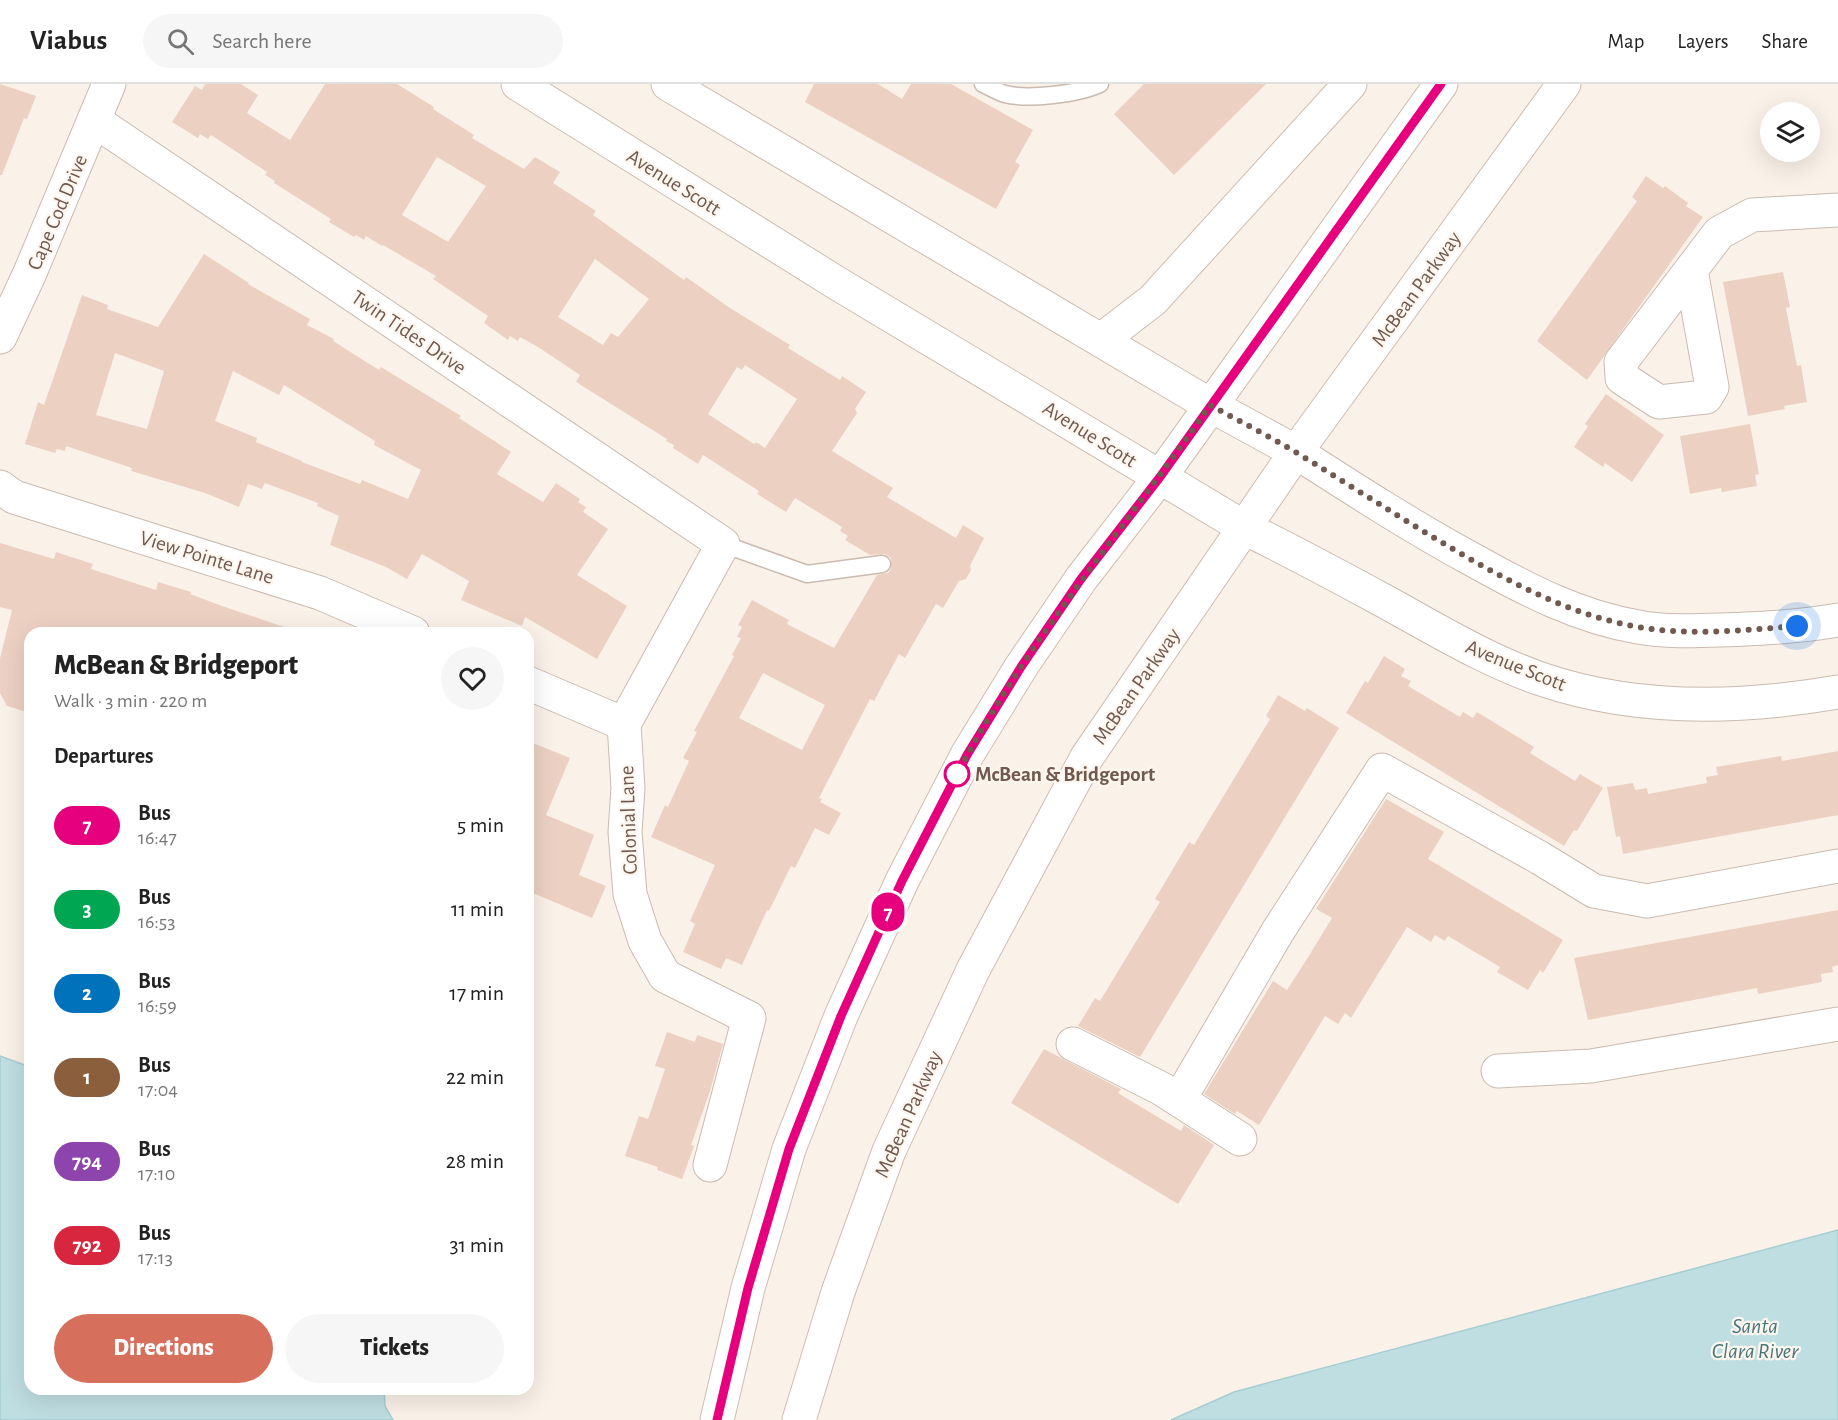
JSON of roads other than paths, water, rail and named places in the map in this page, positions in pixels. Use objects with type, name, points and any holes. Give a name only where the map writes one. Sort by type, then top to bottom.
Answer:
[{"type":"street","name":"Avenue Scott","points":[[518,84],[825,276],[1245,528],[1323,567],[1473,651],[1541,679],[1621,699],[1723,706],[1838,692]]},
{"type":"street","points":[[668,84],[1210,405],[1296,452],[1429,536],[1526,589],[1602,619],[1639,627],[1682,631],[1750,630],[1838,620]]},
{"type":"street","points":[[1101,340],[1153,300],[1350,84]]},
{"type":"street","points":[[717,1420],[748,1288],[789,1149],[841,1016],[902,881],[967,755],[1021,667],[1081,579],[1160,477],[1442,84]]},
{"type":"street","name":"McBean Parkway","points":[[800,1420],[838,1292],[889,1151],[973,970],[1088,757],[1296,452],[1564,84]]},
{"type":"street","name":"Cape Cod Drive","points":[[0,337],[30,275],[95,121],[106,85]]},
{"type":"street","name":"Twin Tides Drive","points":[[95,121],[723,544]]},
{"type":"street","points":[[1691,270],[1719,233],[1752,215],[1838,210]]},
{"type":"street","name":"View Pointe Lane","points":[[0,487],[14,497],[320,593],[399,627]]},
{"type":"street","points":[[534,686],[624,724],[723,544]]},
{"type":"street","name":"Colonial Lane","points":[[624,724],[628,788],[625,832],[630,894],[645,941],[665,976],[749,1018],[710,1165]]},
{"type":"street","points":[[1179,1100],[1278,931],[1382,770],[1540,858],[1594,891],[1647,901],[1838,866]]},
{"type":"street","points":[[1498,1071],[1591,1065],[1838,1024]]},
{"type":"street","points":[[1074,1044],[1162,1089],[1240,1139]]},
{"type":"lane","points":[[983,84],[1005,94],[1037,96],[1086,90],[1100,84]]},
{"type":"lane","points":[[723,544],[807,574],[882,564]]},
{"type":"water","points":[[0,1056],[24,1065],[24,1395],[384,1395],[385,1406],[393,1420],[0,1420]]},
{"type":"water","name":"Santa Clara River","points":[[1838,1230],[1838,1420],[1171,1420],[1234,1392]]},
{"type":"place","name":"McBean & Bridgeport","points":[[957,774]]}]
